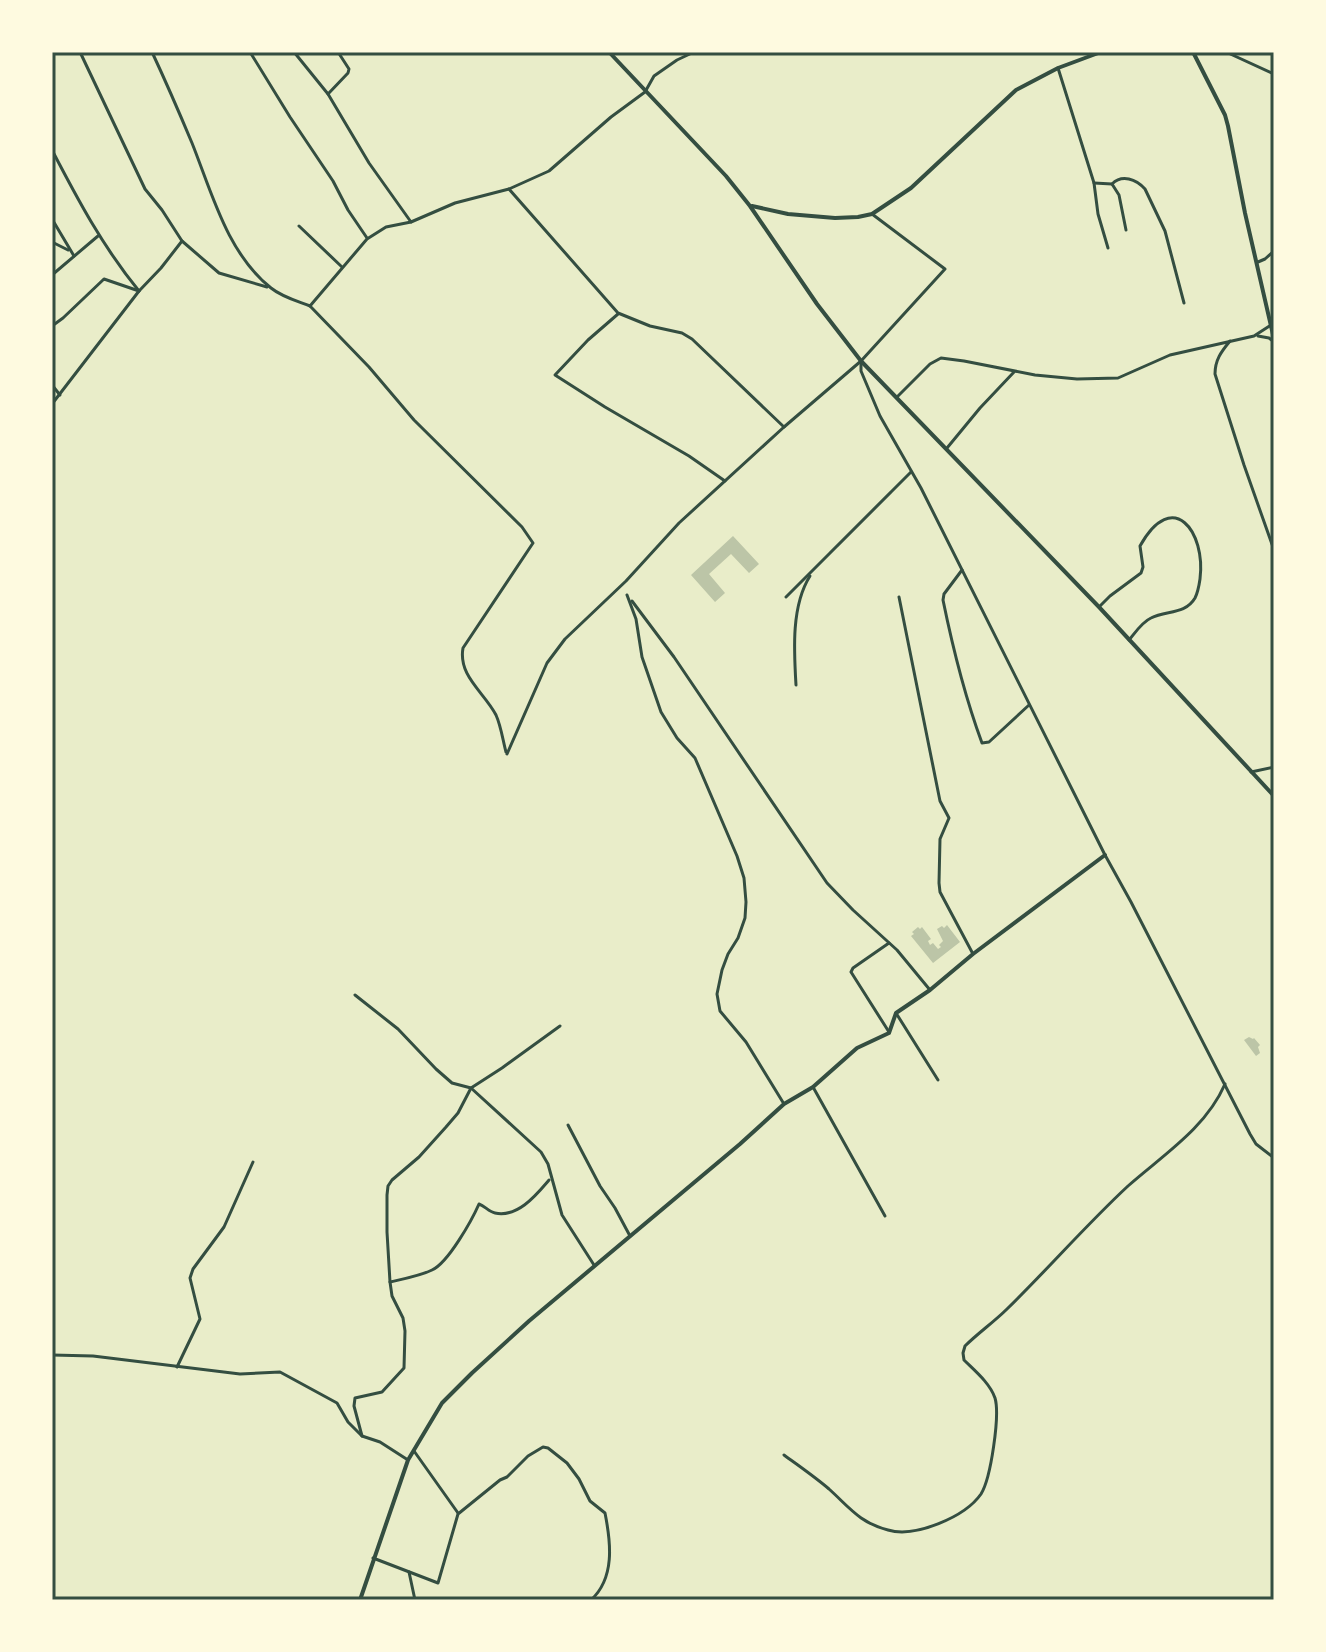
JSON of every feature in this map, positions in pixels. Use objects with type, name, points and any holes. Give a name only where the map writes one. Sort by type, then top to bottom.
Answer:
[{"type":"street","points":[[80,52],[145,189],[182,241],[219,273],[271,288],[310,306],[419,425],[522,527],[533,543],[463,648],[461,656],[467,675],[496,715],[507,754],[547,663],[565,639],[626,581],[679,523],[861,361],[945,269],[872,214]]},
{"type":"street","points":[[152,52],[239,254],[271,288]]},
{"type":"street","points":[[250,52],[367,239]]},
{"type":"street","points":[[294,52],[328,94],[369,163],[411,222]]},
{"type":"street","points":[[328,94],[349,69],[338,52]]},
{"type":"street","points":[[609,52],[726,176],[861,361],[1099,607],[1274,796]]},
{"type":"street","points":[[310,306],[367,239],[386,227],[411,222],[455,203],[509,189],[549,171],[645,92],[654,76],[694,52]]},
{"type":"street","points":[[750,206],[788,214],[835,218],[872,214],[911,188],[1016,90],[1058,68],[1101,52]]},
{"type":"street","points":[[1193,52],[1225,115],[1274,340]]},
{"type":"street","points":[[1226,52],[1274,74]]},
{"type":"street","points":[[1058,68],[1094,183],[1098,214],[1108,248]]},
{"type":"street","points":[[52,150],[98,236],[139,291]]},
{"type":"street","points":[[1094,183],[1112,184],[1118,179],[1128,179],[1145,189],[1165,231],[1184,303]]},
{"type":"street","points":[[1112,184],[1119,195],[1126,230]]},
{"type":"street","points":[[509,189],[618,313],[692,339],[784,427]]},
{"type":"street","points":[[52,219],[74,256]]},
{"type":"street","points":[[299,226],[342,267]]},
{"type":"street","points":[[52,275],[98,236]]},
{"type":"street","points":[[52,404],[139,291],[182,241]]},
{"type":"street","points":[[52,242],[74,256]]},
{"type":"street","points":[[1256,263],[1274,251]]},
{"type":"street","points":[[52,326],[104,279],[139,291]]},
{"type":"street","points":[[618,313],[555,375],[725,481]]},
{"type":"street","points":[[1254,336],[1271,325]]},
{"type":"street","points":[[897,397],[930,364],[941,358],[1058,378],[1118,378],[1170,355],[1254,336],[1274,340]]},
{"type":"street","points":[[1230,341],[1218,356],[1215,374],[1274,550]]},
{"type":"street","points":[[861,361],[861,371],[870,396],[962,570],[1196,1032],[1256,1144],[1274,1158]]},
{"type":"street","points":[[947,448],[1014,372]]},
{"type":"street","points":[[52,385],[60,395]]},
{"type":"street","points":[[786,597],[911,472]]},
{"type":"street","points":[[1099,607],[1141,573],[1140,546],[1155,528],[1169,518],[1185,521],[1197,541],[1200,558],[1195,598],[1183,609],[1152,617],[1129,640]]},
{"type":"street","points":[[796,685],[794,659],[798,611],[806,583],[814,570]]},
{"type":"street","points":[[962,570],[943,600],[969,709],[982,743],[989,742],[1029,705]]},
{"type":"street","points":[[626,581],[642,657],[661,712],[677,738],[695,758],[744,878],[745,918],[722,970],[717,994],[720,1011],[746,1042],[784,1104]]},
{"type":"street","points":[[627,595],[674,657],[827,883],[889,943],[930,990]]},
{"type":"street","points":[[899,597],[940,801],[949,818],[940,839],[940,892],[973,954]]},
{"type":"street","points":[[1251,772],[1274,767]]},
{"type":"street","points":[[360,1600],[408,1460],[442,1403],[472,1373],[784,1104],[813,1087],[857,1048],[889,1033],[896,1013],[1105,855]]},
{"type":"street","points":[[889,943],[851,972],[889,1033]]},
{"type":"street","points":[[355,995],[398,1029],[452,1083],[471,1088],[541,1152],[546,1158],[562,1215],[594,1265]]},
{"type":"street","points":[[896,1013],[938,1080]]},
{"type":"street","points":[[362,1436],[354,1406],[355,1398],[382,1392],[404,1368],[406,1350],[403,1318],[392,1296],[390,1282],[388,1186],[458,1113],[471,1088],[560,1026]]},
{"type":"street","points":[[784,1455],[827,1487],[866,1523],[890,1531],[906,1533],[943,1522],[970,1506],[987,1483],[996,1402],[993,1393],[964,1360],[965,1346],[1006,1310],[1097,1215],[1204,1118],[1225,1084]]},
{"type":"street","points":[[813,1087],[885,1216]]},
{"type":"street","points":[[568,1125],[630,1236]]},
{"type":"street","points":[[177,1367],[200,1319],[190,1278],[193,1269],[224,1227],[253,1162]]},
{"type":"street","points":[[390,1282],[431,1271],[441,1265],[479,1204],[498,1214],[521,1208],[551,1179]]},
{"type":"street","points":[[52,1355],[93,1356],[240,1374],[280,1372],[337,1403],[348,1422],[362,1436],[380,1442],[408,1460]]},
{"type":"street","points":[[373,1558],[438,1583],[458,1514],[543,1447],[567,1463],[590,1501],[605,1513],[610,1545],[606,1582],[591,1600]]},
{"type":"street","points":[[414,1451],[458,1514]]},
{"type":"street","points":[[409,1572],[415,1600]]},
{"type":"building","points":[[733,536],[759,564],[749,573],[731,554],[709,574],[725,593],[715,602],[691,575]]},
{"type":"building","points":[[947,925],[960,942],[933,963],[911,936],[914,934],[912,932],[922,927],[931,939],[928,941],[930,945],[933,943],[938,949],[943,941],[937,929]]},
{"type":"building","points":[[1249,1037],[1260,1045],[1260,1053],[1256,1056],[1244,1040]]}]
